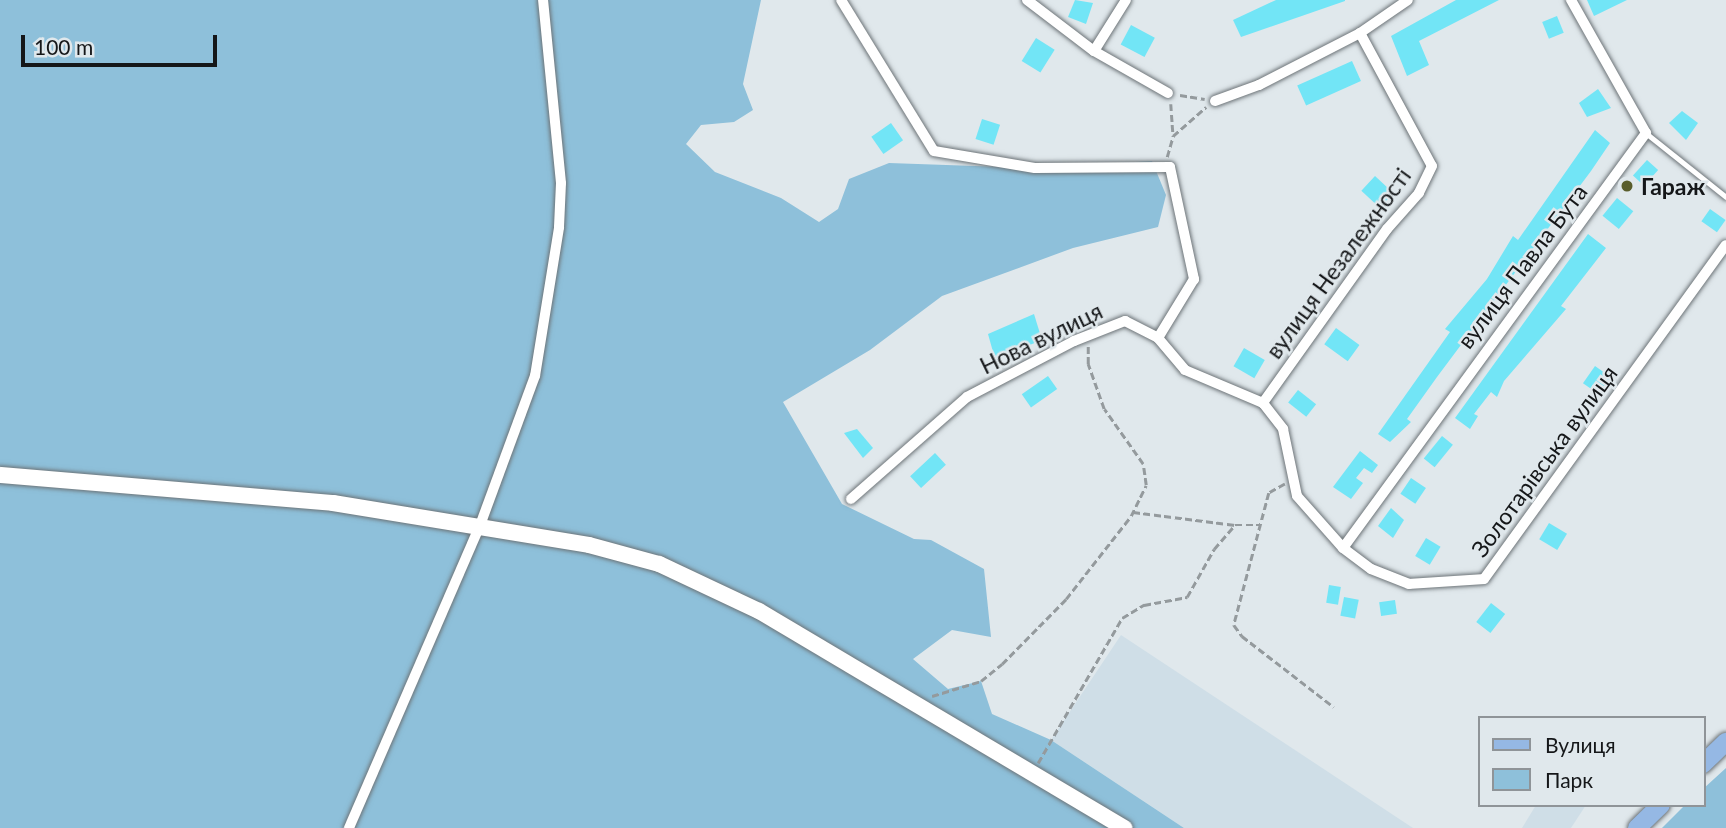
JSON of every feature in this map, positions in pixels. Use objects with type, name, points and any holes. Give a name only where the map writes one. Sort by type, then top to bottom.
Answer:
[{"type":"main road","points":[[1705,762],[1726,742]]},
{"type":"main road","points":[[1637,828],[1659,807]]},
{"type":"street","points":[[349,828],[479,528],[535,376],[559,227],[561,183],[543,0]]},
{"type":"street","points":[[841,0],[934,151],[1035,168],[1170,167],[1194,279],[1158,338]]},
{"type":"street","points":[[1027,0],[1094,51],[1168,93]]},
{"type":"street","points":[[1094,51],[1126,0]]},
{"type":"street","points":[[1215,101],[1259,85],[1360,33],[1408,0]]},
{"type":"street","points":[[1571,0],[1646,133]]},
{"type":"street","name":"вулиця Незалежності","points":[[1264,403],[1387,229],[1419,193],[1432,166],[1360,33]]},
{"type":"street","name":"вулиця Павла Бута","points":[[1343,548],[1646,133]]},
{"type":"street","name":"Золотарівська вулиця","points":[[1343,548],[1371,569],[1409,583],[1484,579],[1726,244]]},
{"type":"street","name":"Нова вулиця","points":[[851,499],[968,397],[1087,336],[1125,321],[1158,338],[1185,370],[1264,403]]},
{"type":"street","points":[[1264,403],[1283,429],[1297,496],[1343,548]]},
{"type":"street","points":[[0,474],[333,503],[589,545],[659,564],[760,611],[1125,828]]},
{"type":"lane","points":[[1646,133],[1726,197]]},
{"type":"path","points":[[1170,167],[1167,155],[1173,136],[1168,93],[1215,101]]},
{"type":"path","points":[[1173,136],[1215,101]]},
{"type":"path","points":[[914,702],[981,681],[1002,664],[1066,599],[1133,512],[1146,485],[1143,464],[1104,408],[1088,364],[1087,336]]},
{"type":"path","points":[[1295,486],[1282,484],[1269,493],[1234,625],[1242,636],[1334,707]]},
{"type":"path","points":[[1133,512],[1235,525],[1261,525]]},
{"type":"path","points":[[1033,772],[1122,618],[1144,605],[1186,597],[1214,549],[1235,525]]},
{"type":"shaded area","points":[[1121,635],[1413,828],[1184,828],[1051,740]]},
{"type":"shaded area","points":[[1535,807],[1585,807],[1571,828],[1522,828]]},
{"type":"green space","points":[[0,0],[761,0],[743,84],[753,110],[734,122],[701,125],[686,144],[715,172],[781,198],[819,222],[838,209],[849,179],[889,163],[1034,168],[1152,161],[1166,195],[1158,227],[1073,248],[942,296],[870,350],[783,402],[842,504],[914,539],[931,540],[984,569],[991,637],[952,630],[913,659],[948,689],[981,681],[992,714],[1051,740],[1184,828],[0,828]]},
{"type":"green space","points":[[1726,768],[1726,828],[1662,828],[1683,807],[1705,807],[1705,787]]},
{"type":"building","points":[[1075,0],[1093,3],[1086,24],[1068,17]]},
{"type":"building","points":[[1276,0],[1345,1],[1241,37],[1233,20]]},
{"type":"building","points":[[1456,0],[1499,0],[1419,41],[1429,65],[1407,76],[1391,36]]},
{"type":"building","points":[[1587,0],[1627,0],[1594,16]]},
{"type":"building","points":[[1557,16],[1564,33],[1549,39],[1542,22]]},
{"type":"building","points":[[1131,25],[1155,38],[1145,57],[1121,44]]},
{"type":"building","points":[[1036,38],[1055,50],[1040,73],[1022,61]]},
{"type":"building","points":[[1352,61],[1361,81],[1306,106],[1297,85]]},
{"type":"building","points":[[1598,89],[1611,108],[1587,117],[1579,103]]},
{"type":"building","points":[[1682,111],[1698,123],[1686,140],[1669,123]]},
{"type":"building","points":[[982,119],[1000,125],[994,145],[976,139]]},
{"type":"building","points":[[891,123],[903,140],[883,154],[871,137]]},
{"type":"building","points":[[1595,130],[1610,143],[1591,171],[1437,377],[1407,419],[1411,422],[1390,442],[1378,434],[1450,332],[1445,329],[1487,279],[1513,236],[1518,240]]},
{"type":"building","points":[[1647,160],[1658,170],[1644,186],[1633,176]]},
{"type":"building","points":[[1375,176],[1393,193],[1380,208],[1361,191]]},
{"type":"building","points":[[1617,198],[1633,211],[1619,229],[1603,216]]},
{"type":"building","points":[[1710,209],[1726,220],[1717,232],[1701,221]]},
{"type":"building","points":[[1588,234],[1606,248],[1561,306],[1566,309],[1504,381],[1497,397],[1491,392],[1474,414],[1478,416],[1470,429],[1455,418]]},
{"type":"building","points":[[1034,314],[1042,340],[995,359],[988,334]]},
{"type":"building","points":[[1336,328],[1359,345],[1348,361],[1324,344]]},
{"type":"building","points":[[1244,348],[1265,360],[1254,378],[1234,366]]},
{"type":"building","points":[[1595,366],[1611,377],[1599,394],[1583,383]]},
{"type":"building","points":[[1048,376],[1057,389],[1031,407],[1022,394]]},
{"type":"building","points":[[1298,390],[1316,404],[1306,417],[1288,403]]},
{"type":"building","points":[[857,429],[873,448],[863,458],[844,433]]},
{"type":"building","points":[[1442,436],[1453,445],[1435,467],[1424,459]]},
{"type":"building","points":[[1360,451],[1378,465],[1372,473],[1364,468],[1356,478],[1363,483],[1351,499],[1333,487]]},
{"type":"building","points":[[935,453],[946,465],[921,488],[910,476]]},
{"type":"building","points":[[1411,478],[1426,488],[1415,504],[1400,494]]},
{"type":"building","points":[[1391,508],[1404,520],[1393,538],[1378,526]]},
{"type":"building","points":[[1549,523],[1567,534],[1557,550],[1539,539]]},
{"type":"building","points":[[1426,538],[1441,547],[1430,565],[1415,556]]},
{"type":"building","points":[[1329,585],[1341,587],[1338,605],[1326,603]]},
{"type":"building","points":[[1344,597],[1359,600],[1355,619],[1340,616]]},
{"type":"building","points":[[1395,600],[1397,614],[1381,616],[1379,602]]},
{"type":"building","points":[[1491,603],[1505,614],[1490,633],[1476,622]]},
{"type":"place","name":"Гараж","points":[[1627,186]]}]
